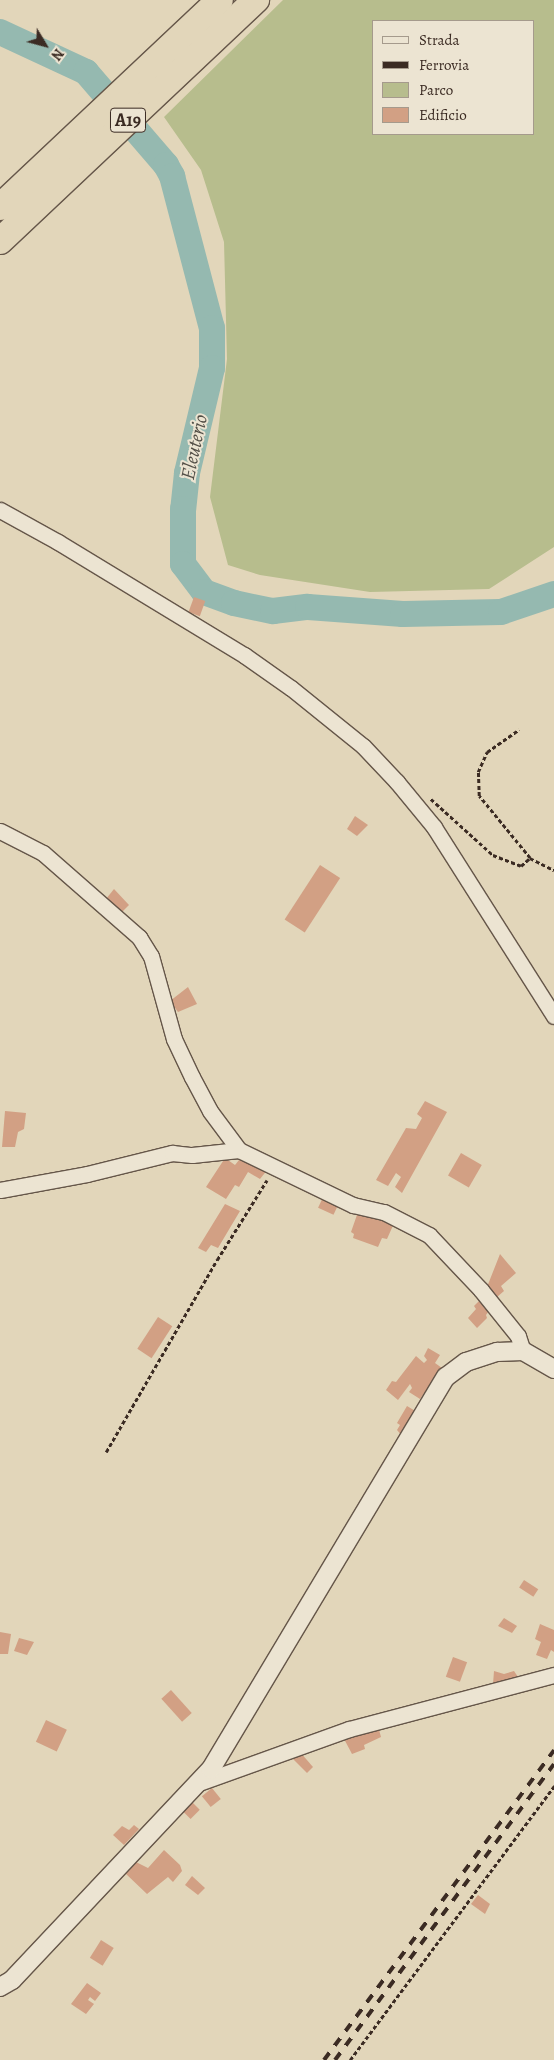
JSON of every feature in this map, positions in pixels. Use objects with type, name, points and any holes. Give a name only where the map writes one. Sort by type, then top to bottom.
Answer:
[{"type":"highway","name":"A19","points":[[0,207],[220,0]]},
{"type":"highway","name":"A19","points":[[0,241],[256,0]]},
{"type":"street","points":[[0,510],[58,542],[244,655],[291,688],[363,746],[397,782],[434,827],[554,1016]]},
{"type":"street","points":[[0,831],[43,853],[139,938],[151,956],[174,1040],[210,1111],[239,1150],[354,1205],[384,1212],[429,1235],[482,1290],[518,1336],[523,1351]]},
{"type":"street","points":[[0,1190],[87,1174],[172,1153],[201,1155],[239,1150]]},
{"type":"street","points":[[0,1987],[12,1980],[211,1769],[446,1377],[466,1362],[497,1352],[523,1351],[554,1369]]},
{"type":"street","points":[[195,1785],[349,1729],[554,1675]]},
{"type":"path","points":[[519,730],[487,752],[478,772],[479,796],[530,858],[554,870]]},
{"type":"path","points":[[427,796],[493,855],[521,866],[530,858]]},
{"type":"path","points":[[106,1452],[217,1260],[274,1168]]},
{"type":"path","points":[[350,2060],[554,1786]]},
{"type":"green space","points":[[283,0],[554,0],[554,547],[489,589],[370,592],[260,575],[228,565],[210,497],[227,359],[224,242],[201,170],[164,117]]},
{"type":"building","points":[[194,597],[205,601],[200,616],[189,612]]},
{"type":"building","points":[[355,816],[368,825],[357,836],[347,829]]},
{"type":"building","points":[[320,865],[340,878],[305,933],[285,920]]},
{"type":"building","points":[[114,889],[129,905],[119,915],[106,899]]},
{"type":"building","points":[[188,987],[197,1004],[178,1012],[170,1001]]},
{"type":"building","points":[[425,1101],[447,1112],[402,1193],[395,1187],[401,1177],[396,1173],[388,1186],[376,1180],[406,1128],[416,1129],[422,1118],[417,1114]]},
{"type":"building","points":[[5,1111],[26,1113],[24,1129],[18,1132],[15,1147],[2,1147]]},
{"type":"building","points":[[461,1153],[482,1165],[469,1188],[448,1176]]},
{"type":"building","points":[[225,1158],[235,1165],[239,1160],[246,1163],[249,1160],[268,1169],[260,1179],[248,1172],[239,1187],[235,1185],[226,1199],[206,1187]]},
{"type":"building","points":[[324,1195],[339,1202],[333,1215],[318,1208]]},
{"type":"building","points":[[225,1204],[240,1211],[218,1248],[211,1245],[206,1252],[198,1248]]},
{"type":"building","points":[[358,1212],[395,1221],[387,1239],[382,1238],[378,1247],[353,1238],[354,1234],[351,1232]]},
{"type":"building","points":[[500,1254],[516,1273],[501,1286],[504,1291],[497,1297],[487,1287]]},
{"type":"building","points":[[482,1298],[491,1308],[486,1315],[487,1318],[477,1328],[468,1318],[476,1309],[474,1306]]},
{"type":"building","points":[[158,1317],[172,1326],[152,1358],[137,1349]]},
{"type":"building","points":[[428,1348],[440,1355],[435,1363],[442,1368],[420,1399],[409,1392],[412,1388],[410,1384],[398,1400],[386,1390],[392,1381],[396,1382],[416,1356],[424,1363],[427,1360],[424,1356]]},
{"type":"building","points":[[407,1406],[417,1412],[402,1436],[397,1430],[400,1425],[397,1423]]},
{"type":"building","points":[[524,1580],[538,1589],[533,1597],[519,1588]]},
{"type":"building","points":[[504,1618],[517,1626],[512,1633],[498,1626]]},
{"type":"building","points":[[540,1624],[554,1630],[554,1652],[551,1650],[547,1659],[536,1655],[541,1642],[535,1639]]},
{"type":"building","points":[[0,1632],[11,1634],[8,1654],[0,1654]]},
{"type":"building","points":[[19,1638],[34,1642],[27,1655],[14,1651]]},
{"type":"building","points":[[453,1657],[467,1662],[460,1682],[446,1677]]},
{"type":"building","points":[[494,1671],[504,1674],[514,1671],[518,1677],[493,1684]]},
{"type":"building","points":[[171,1690],[192,1713],[182,1722],[161,1699]]},
{"type":"building","points":[[46,1720],[67,1730],[57,1751],[36,1742]]},
{"type":"building","points":[[378,1726],[381,1737],[364,1745],[365,1749],[352,1754],[343,1737]]},
{"type":"building","points":[[300,1752],[313,1767],[307,1773],[290,1756]]},
{"type":"building","points":[[212,1788],[221,1799],[211,1807],[202,1796]]},
{"type":"building","points":[[192,1802],[200,1810],[191,1819],[183,1811]]},
{"type":"building","points":[[134,1825],[139,1829],[124,1845],[113,1835],[122,1826],[129,1830]]},
{"type":"building","points":[[164,1850],[180,1865],[182,1871],[173,1882],[168,1877],[147,1894],[125,1873],[136,1862],[148,1868]]},
{"type":"building","points":[[192,1876],[205,1888],[198,1895],[185,1885]]},
{"type":"building","points":[[478,1895],[490,1904],[485,1914],[471,1904]]},
{"type":"building","points":[[101,1940],[114,1948],[103,1966],[90,1958]]},
{"type":"building","points":[[87,1983],[101,1993],[95,2001],[90,1997],[88,2000],[94,2004],[86,2014],[71,2004]]},
{"type":"waterway","name":"Eleuterio","points":[[0,32],[86,72],[166,165],[172,176],[212,328],[212,368],[187,473],[183,509],[183,564],[204,592],[234,603],[273,611],[308,607],[403,614],[501,612],[554,594]]},
{"type":"railway","points":[[324,2060],[554,1750]]},
{"type":"railway","points":[[335,2060],[554,1764]]}]
